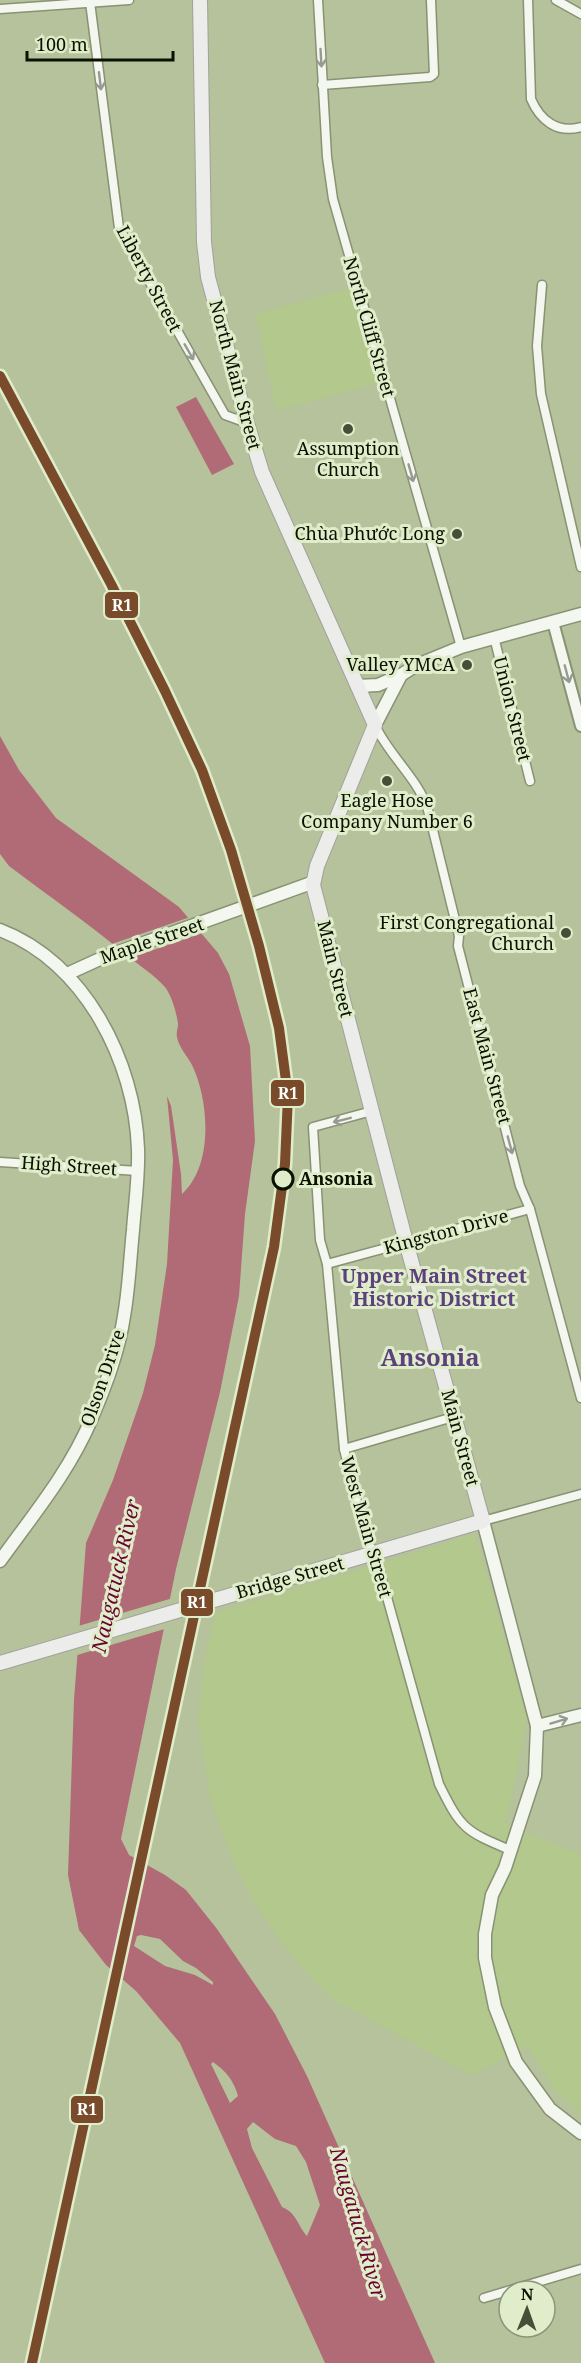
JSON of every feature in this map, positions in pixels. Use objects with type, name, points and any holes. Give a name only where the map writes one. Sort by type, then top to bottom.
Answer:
[{"type":"main road","name":"North Main Street","points":[[200,0],[204,242],[208,277],[262,472],[375,725]]},
{"type":"main road","points":[[357,686],[378,685],[461,647],[581,614]]},
{"type":"main road","points":[[314,882],[317,866],[375,725],[401,675]]},
{"type":"main road","name":"Maple Street","points":[[67,974],[102,958],[314,882]]},
{"type":"main road","name":"Main Street","points":[[314,882],[406,1242],[537,1726],[535,1776],[505,1868],[492,1895],[485,1934],[485,1958],[495,2007],[516,2062],[550,2109],[581,2133]]},
{"type":"main road","points":[[0,930],[33,947],[67,974]]},
{"type":"main road","name":"Olson Drive","points":[[0,1561],[34,1516],[73,1456],[104,1388],[124,1318],[138,1171],[135,1116],[123,1070],[108,1035],[87,998],[67,974]]},
{"type":"main road","name":"Bridge Street","points":[[0,1663],[483,1521]]},
{"type":"main road","points":[[537,1726],[581,1715]]},
{"type":"street","points":[[0,9],[129,0]]},
{"type":"street","name":"North Cliff Street","points":[[318,0],[327,157],[333,199],[461,647]]},
{"type":"street","points":[[322,85],[430,77],[434,74],[431,0]]},
{"type":"street","points":[[528,0],[531,99],[536,110],[548,124],[558,128],[581,127]]},
{"type":"street","points":[[556,0],[581,14]]},
{"type":"street","name":"Liberty Street","points":[[90,2],[119,228],[225,415],[247,423]]},
{"type":"street","points":[[542,285],[537,346],[541,394],[581,567]]},
{"type":"street","points":[[553,622],[581,726]]},
{"type":"street","name":"Union Street","points":[[494,637],[530,781]]},
{"type":"street","name":"East Main Street","points":[[375,725],[383,742],[425,801],[459,936],[458,946],[520,1186],[530,1209],[581,1398]]},
{"type":"street","name":"West Main Street","points":[[372,1111],[313,1127],[320,1240],[327,1264],[344,1449],[365,1534],[374,1553],[439,1784],[453,1814],[472,1834],[510,1850]]},
{"type":"street","name":"High Street","points":[[0,1162],[138,1171]]},
{"type":"street","name":"Kingston Drive","points":[[327,1264],[530,1209]]},
{"type":"street","points":[[344,1449],[453,1417]]},
{"type":"street","name":"Bridge Street","points":[[483,1521],[581,1494]]},
{"type":"street","points":[[484,2298],[581,2269]]},
{"type":"shaded area","points":[[358,286],[385,381],[276,411],[256,314]]},
{"type":"shaded area","points":[[475,1534],[527,1719],[506,1824],[581,1855],[581,2114],[556,2092],[528,2047],[471,2075],[331,1998],[293,1958],[259,1910],[236,1869],[211,1802],[198,1721],[203,1670],[215,1613]]},
{"type":"water","points":[[196,397],[234,464],[212,475],[176,407]]},
{"type":"water","name":"Naugatuck River","points":[[0,736],[19,770],[56,818],[179,907],[218,953],[229,974],[250,1046],[255,1141],[245,1214],[239,1296],[220,1392],[176,1569],[121,1839],[129,1855],[186,1890],[217,1929],[275,2014],[307,2076],[435,2363],[325,2363],[180,2043],[136,1991],[106,1965],[79,1930],[68,1875],[74,1700],[86,1543],[113,1480],[143,1393],[155,1345],[167,1264],[173,1160],[167,1096],[171,1106],[182,1194],[192,1182],[204,1150],[205,1114],[198,1079],[178,1041],[178,1024],[167,989],[151,974],[9,866],[0,854]],"holes":[[[137,1936],[160,1939],[183,1961],[213,1982],[213,1985],[195,1975],[165,1966],[134,1946]],[[213,2062],[222,2069],[234,2086],[238,2096],[230,2103],[211,2064]],[[253,2122],[275,2139],[296,2146],[306,2162],[320,2205],[307,2236],[294,2216],[282,2207],[252,2148],[247,2129]]]},
{"type":"pier","points":[[193,916],[206,932],[127,959],[109,945]]},
{"type":"pier","points":[[173,1598],[168,1628],[74,1656],[75,1627]]},
{"type":"transit line","name":"R1","points":[[0,376],[111,584],[202,770],[231,850],[259,946],[279,1028],[288,1096],[285,1164],[274,1247],[32,2363]]},
{"type":"place","name":"Assumption Church","points":[[348,429]]},
{"type":"place","name":"Chùa Phước Long","points":[[457,534]]},
{"type":"place","name":"Valley YMCA","points":[[467,665]]},
{"type":"place","name":"Eagle Hose Company Number 6","points":[[387,781]]},
{"type":"place","name":"First Congregational Church","points":[[566,933]]},
{"type":"place","name":"Ansonia","points":[[283,1179]]},
{"type":"district","name":"Upper Main Street Historic District","points":[[434,1288]]},
{"type":"district","name":"Ansonia","points":[[430,1358]]}]
